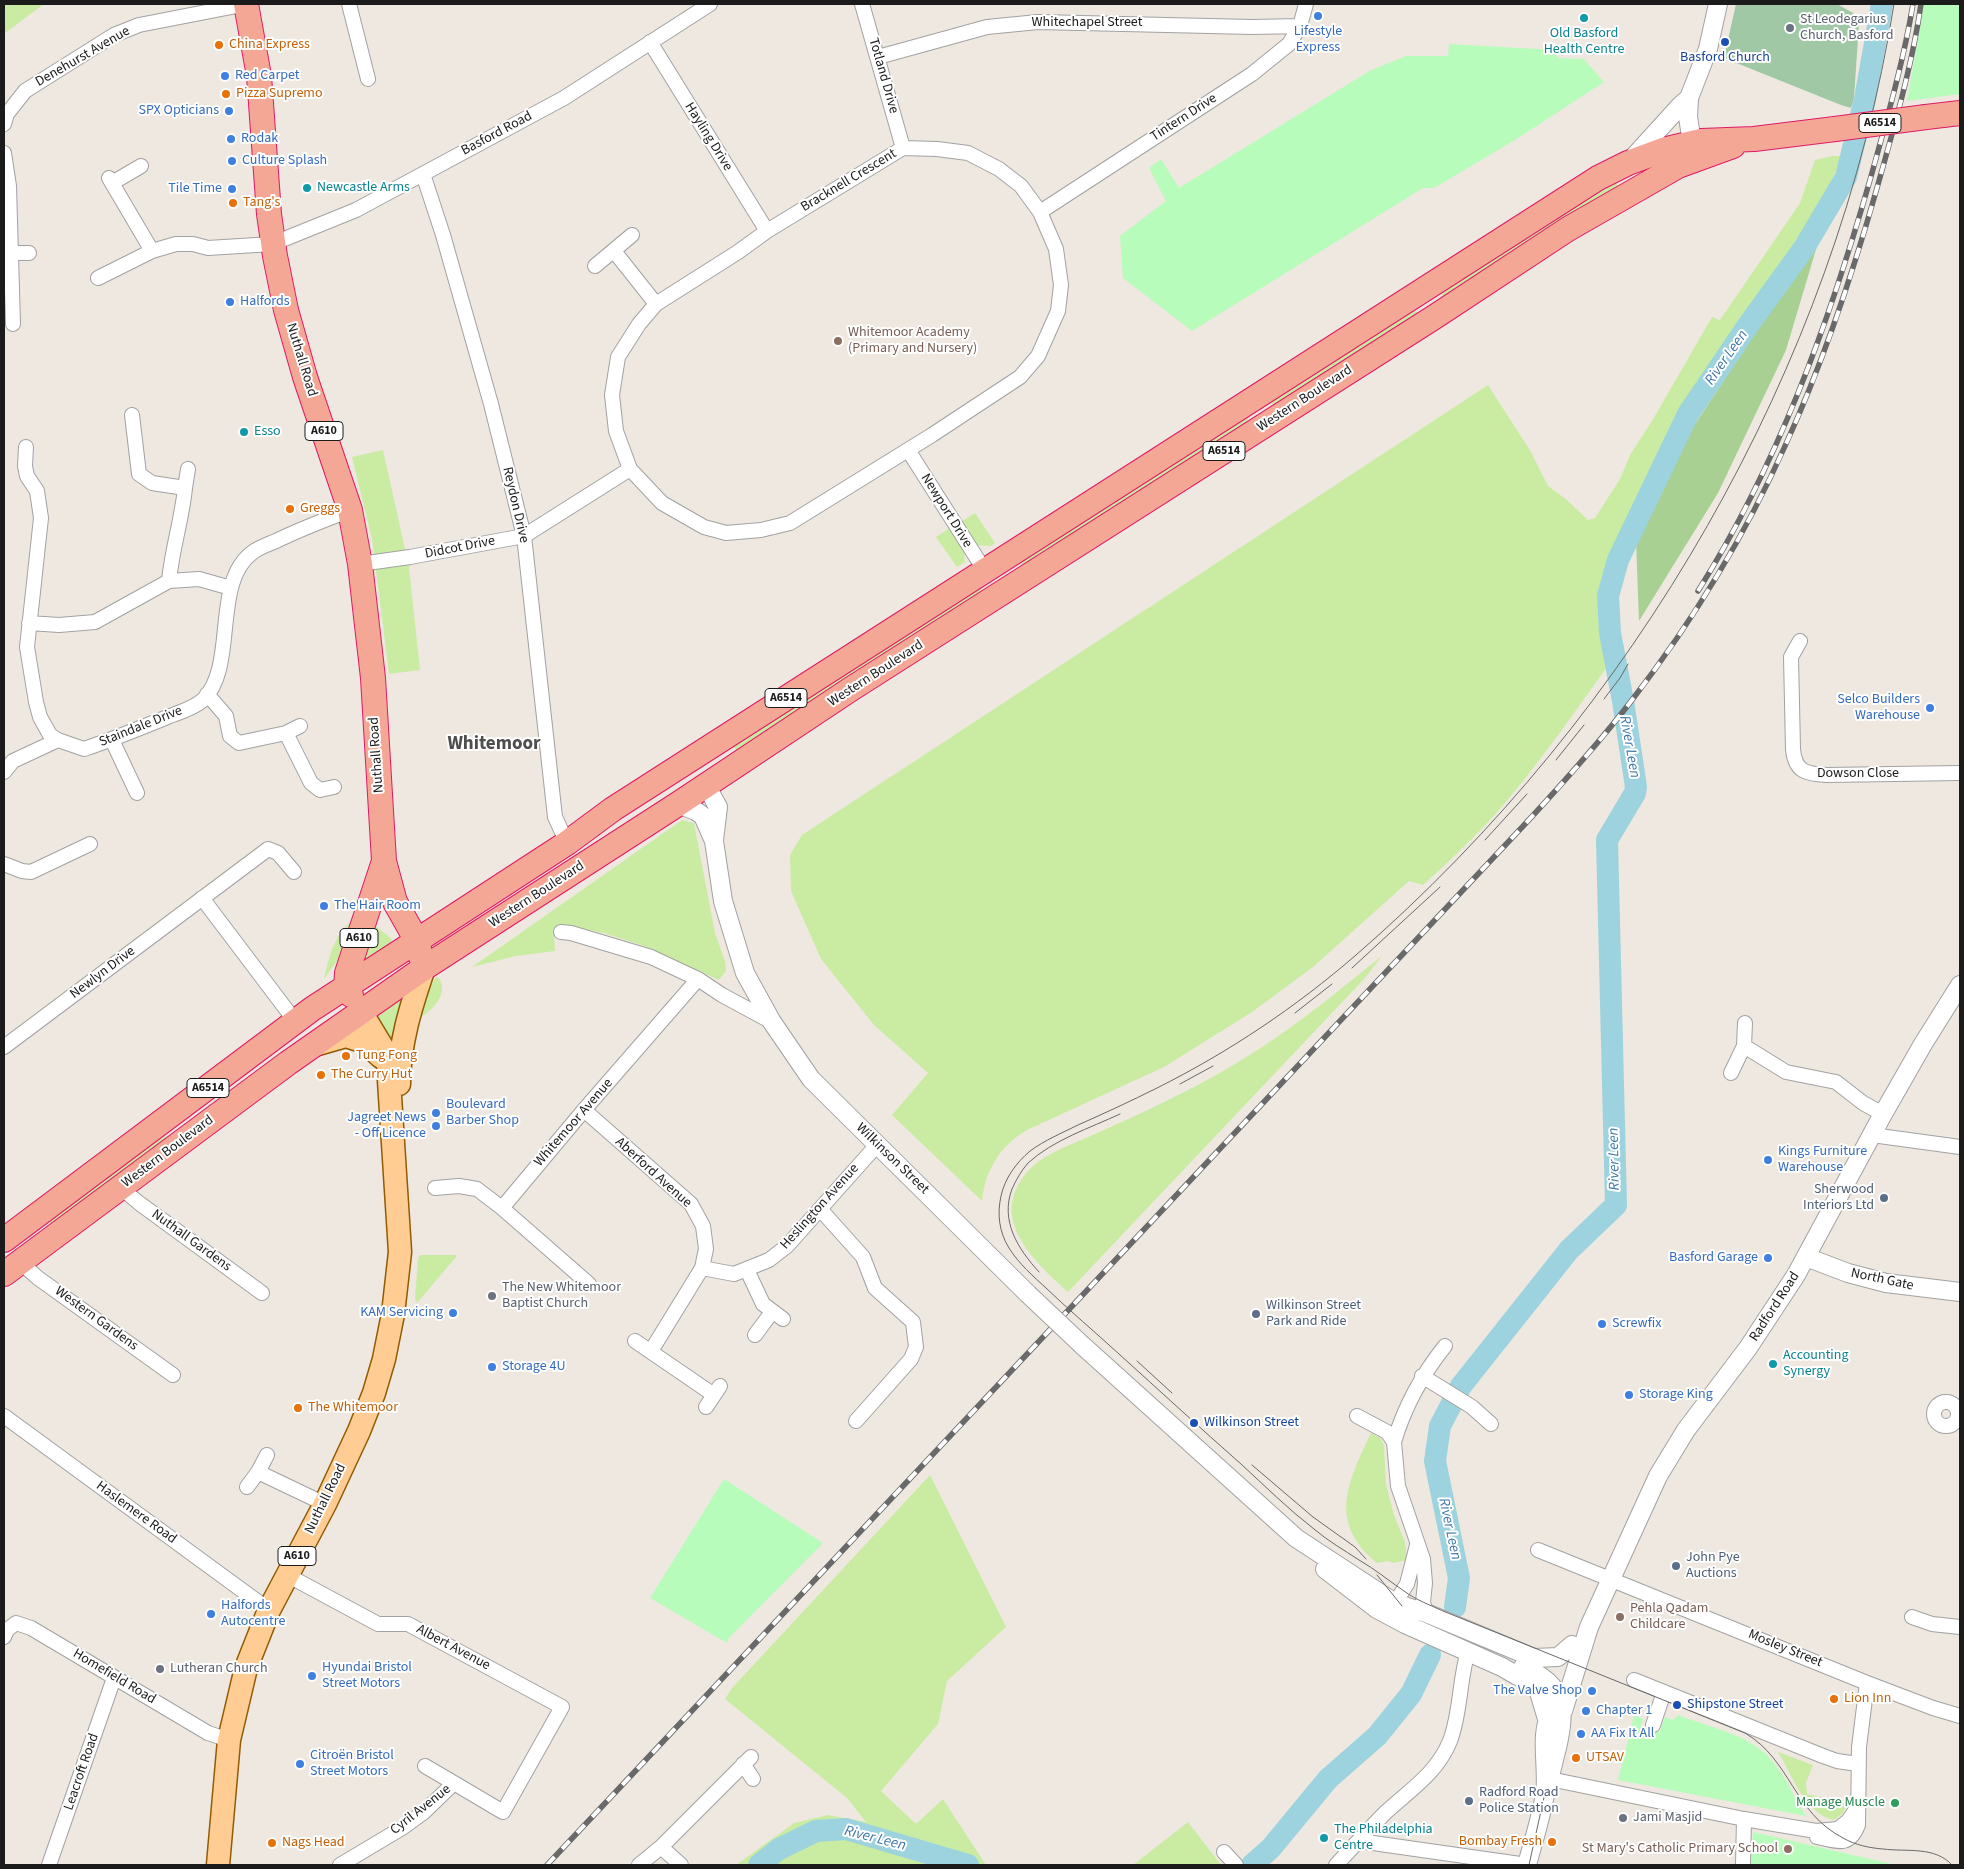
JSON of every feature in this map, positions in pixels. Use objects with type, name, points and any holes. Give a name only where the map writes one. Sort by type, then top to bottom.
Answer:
[{"type":"highway","name":"Nuthall Road","points":[[246,4],[259,76],[272,244],[286,310],[300,358],[350,510],[360,564],[373,678],[386,869],[395,902],[417,941],[424,968]]},
{"type":"highway","name":"Western Boulevard","points":[[4,1240],[320,1003],[346,988],[567,843],[612,809],[1598,178],[1628,163],[1664,150],[1701,141],[1754,139],[1960,113]]},
{"type":"highway","name":"Western Boulevard","points":[[12,1268],[312,1045],[424,968],[678,804],[851,689],[1436,316],[1568,229],[1678,166],[1754,139]]},
{"type":"highway","points":[[1420,291],[1436,316]]},
{"type":"highway","points":[[1245,404],[1260,428]]},
{"type":"highway","points":[[985,571],[999,596]]},
{"type":"highway","points":[[567,843],[620,822],[674,789],[691,783],[706,785]]},
{"type":"highway","name":"Nuthall Road","points":[[386,869],[399,897],[415,912],[431,916],[454,916]]},
{"type":"highway","name":"Nuthall Road","points":[[361,1012],[346,988],[347,973],[386,869]]},
{"type":"highway","points":[[30,1221],[46,1243]]},
{"type":"main road","name":"Nuthall Road","points":[[396,1185],[399,1068],[406,1022],[424,968]]},
{"type":"main road","name":"Nuthall Road","points":[[218,1865],[229,1740],[246,1668],[269,1610],[325,1504],[359,1431],[374,1393],[384,1359],[393,1314],[400,1252],[388,1065],[384,1050],[361,1012]]},
{"type":"main road","points":[[312,1045],[346,1036],[352,1037],[366,1042],[374,1048],[388,1065]]},
{"type":"street","name":"Denehurst Avenue","points":[[4,124],[6,114],[24,92],[114,35],[139,25],[246,4]]},
{"type":"street","points":[[349,4],[368,79]]},
{"type":"street","name":"Basford Road","points":[[98,278],[152,251],[176,244],[193,244],[208,248],[272,244],[356,210],[564,98],[710,4]]},
{"type":"street","name":"Totland Drive","points":[[862,4],[903,148]]},
{"type":"street","name":"Tintern Drive","points":[[1040,212],[1252,74],[1289,44],[1300,26],[1306,4]]},
{"type":"street","name":"Western Boulevard","points":[[1701,141],[1691,136],[1688,117],[1690,98],[1708,49],[1718,4]]},
{"type":"street","name":"Whitechapel Street","points":[[878,56],[987,27],[1038,22],[1252,27],[1300,26]]},
{"type":"street","name":"Hayling Drive","points":[[650,42],[767,232]]},
{"type":"street","name":"Western Boulevard","points":[[1628,163],[1680,106],[1690,98]]},
{"type":"street","name":"Bracknell Crescent","points":[[903,148],[937,149],[968,153],[999,169],[1021,186],[1040,212],[1056,248],[1061,286],[1058,311],[1038,356],[1020,377],[908,450],[790,523],[753,531],[726,533],[704,527],[662,503],[630,469],[616,431],[612,395],[618,357],[639,324],[656,304],[767,232],[903,148]]},
{"type":"street","points":[[4,153],[9,186],[13,324]]},
{"type":"street","points":[[141,166],[110,181],[152,251]]},
{"type":"street","name":"Reydon Drive","points":[[423,174],[443,235],[491,404],[524,536],[555,817],[567,843]]},
{"type":"street","points":[[595,266],[632,235]]},
{"type":"street","points":[[614,251],[656,304]]},
{"type":"street","points":[[11,253],[29,253]]},
{"type":"street","points":[[132,415],[139,474],[152,483],[185,488]]},
{"type":"street","name":"Staindale Drive","points":[[26,446],[25,466],[27,476],[37,491],[41,518],[27,647],[36,702],[44,728],[58,740],[84,749],[112,740],[202,700],[219,673],[231,588],[236,574],[252,553],[296,531],[350,510]]},
{"type":"street","name":"Newport Drive","points":[[908,450],[985,571]]},
{"type":"street","points":[[168,581],[171,558],[182,515],[188,469]]},
{"type":"street","name":"Didcot Drive","points":[[360,564],[410,557],[524,536],[630,469]]},
{"type":"street","points":[[29,623],[59,626],[95,622],[168,581],[199,579],[231,588]]},
{"type":"street","name":"Dowson Close","points":[[1800,641],[1791,657],[1793,749],[1794,760],[1800,769],[1807,774],[1827,775],[1960,773]]},
{"type":"street","points":[[207,694],[226,716],[230,736],[240,743],[286,733],[300,726]]},
{"type":"street","points":[[286,733],[311,783],[320,790],[334,786]]},
{"type":"street","points":[[4,772],[13,761],[58,740]]},
{"type":"street","points":[[112,740],[137,793]]},
{"type":"street","name":"Wilkinson Street","points":[[706,785],[718,807],[714,841],[723,901],[744,973],[772,1022],[811,1079],[1028,1294],[1296,1538],[1312,1558],[1377,1609],[1502,1667],[1538,1689]]},
{"type":"street","name":"Wilkinson Street","points":[[678,804],[696,811],[702,816],[714,841]]},
{"type":"street","points":[[4,864],[22,872],[31,872],[90,844]]},
{"type":"street","name":"Newlyn Drive","points":[[4,1047],[268,850],[278,852],[294,872]]},
{"type":"street","points":[[202,898],[295,1021]]},
{"type":"street","points":[[561,932],[571,933],[651,957],[698,979],[722,995],[772,1022]]},
{"type":"street","name":"Whitemoor Avenue","points":[[502,1208],[698,979]]},
{"type":"street","name":"Radford Road","points":[[1527,1865],[1546,1784],[1544,1745],[1555,1715],[1573,1680],[1589,1627],[1634,1524],[1670,1454],[1748,1348],[1806,1258],[1883,1114],[1923,1044],[1960,985]]},
{"type":"street","points":[[1731,1073],[1744,1046],[1745,1022]]},
{"type":"street","points":[[1744,1046],[1786,1072],[1836,1082],[1863,1103],[1883,1114]]},
{"type":"street","name":"Aberford Avenue","points":[[584,1110],[691,1204],[703,1226],[706,1249],[702,1268],[651,1351]]},
{"type":"street","points":[[167,1119],[174,1125],[187,1128],[192,1134]]},
{"type":"street","points":[[1872,1135],[1960,1147]]},
{"type":"street","name":"Heslington Avenue","points":[[702,1268],[734,1274],[768,1260],[787,1246],[877,1144]]},
{"type":"street","points":[[435,1188],[459,1186],[477,1189],[566,1255],[589,1284]]},
{"type":"street","name":"Nuthall Gardens","points":[[120,1187],[262,1293]]},
{"type":"street","points":[[820,1209],[863,1257],[875,1288],[913,1322],[916,1347],[911,1358],[856,1421]]},
{"type":"street","name":"North Gate","points":[[1806,1258],[1848,1273],[1886,1283],[1960,1292]]},
{"type":"street","name":"Western Gardens","points":[[12,1268],[38,1278],[173,1375]]},
{"type":"street","points":[[747,1270],[764,1304],[777,1315],[755,1335]]},
{"type":"street","points":[[635,1341],[717,1390],[706,1407]]},
{"type":"street","points":[[1426,1613],[1423,1602],[1425,1583],[1423,1559],[1398,1486],[1394,1442],[1400,1420],[1410,1396],[1422,1376],[1445,1346]]},
{"type":"street","points":[[1422,1376],[1472,1407],[1491,1424]]},
{"type":"street","name":"Haslemere Road","points":[[4,1416],[269,1610]]},
{"type":"street","points":[[1357,1416],[1387,1432],[1394,1442]]},
{"type":"street","points":[[247,1486],[258,1472],[267,1455]]},
{"type":"street","points":[[258,1472],[325,1504]]},
{"type":"street","name":"Wilkinson Street","points":[[1296,1538],[1399,1604],[1426,1613],[1534,1658],[1558,1657],[1572,1645]]},
{"type":"street","points":[[1417,1545],[1407,1584],[1395,1612],[1420,1630]]},
{"type":"street","name":"Mosley Street","points":[[1538,1550],[1867,1683],[1960,1716]]},
{"type":"street","name":"Albert Avenue","points":[[286,1575],[378,1624],[408,1624],[562,1707]]},
{"type":"street","points":[[1399,1604],[1421,1622],[1441,1633],[1538,1674],[1546,1679],[1557,1692]]},
{"type":"street","points":[[1912,1617],[1932,1624],[1960,1627]]},
{"type":"street","name":"Homefield Road","points":[[4,1637],[7,1630],[16,1623],[31,1628],[208,1733],[229,1740]]},
{"type":"street","name":"Radford Road","points":[[1555,1715],[1553,1709],[1557,1692],[1572,1645],[1589,1627]]},
{"type":"street","points":[[1336,1865],[1385,1813],[1428,1776],[1441,1759],[1456,1720],[1461,1678],[1468,1651]]},
{"type":"street","name":"Leacroft Road","points":[[49,1865],[114,1678]]},
{"type":"street","points":[[1538,1689],[1550,1693],[1557,1692],[1565,1688],[1573,1680]]},
{"type":"street","points":[[1634,1680],[1823,1756],[1838,1761],[1858,1764]]},
{"type":"street","points":[[1795,1828],[1814,1836],[1838,1841],[1847,1840],[1853,1836],[1859,1817],[1857,1808],[1858,1764],[1862,1714],[1867,1683]]},
{"type":"street","points":[[1538,1689],[1555,1715]]},
{"type":"street","points":[[1653,1725],[1664,1692]]},
{"type":"street","name":"Cyril Avenue","points":[[340,1865],[402,1828],[424,1812],[454,1784],[503,1812],[562,1707]]},
{"type":"street","points":[[639,1865],[661,1847],[747,1760],[753,1779]]},
{"type":"street","points":[[425,1766],[454,1784]]},
{"type":"street","points":[[1546,1784],[1821,1832],[1831,1831],[1844,1825],[1857,1808]]},
{"type":"street","points":[[1744,1819],[1744,1865]]},
{"type":"street","points":[[1359,1841],[1527,1865]]},
{"type":"street","points":[[661,1847],[681,1865]]},
{"type":"street","points":[[1224,1852],[1236,1865]]},
{"type":"green space","points":[[4,4],[44,4],[5,33]]},
{"type":"green space","points":[[1736,4],[1837,4],[1853,13],[1859,23],[1854,98],[1851,108],[1724,58]]},
{"type":"green space","points":[[1924,4],[1960,4],[1960,94],[1907,101]]},
{"type":"green space","points":[[1449,44],[1555,50],[1558,58],[1584,59],[1604,82],[1515,140],[1434,188],[1423,188],[1192,331],[1123,278],[1120,236],[1166,201],[1149,168],[1161,159],[1179,188],[1371,70],[1406,56],[1448,56]]},
{"type":"green space","points":[[1842,156],[1842,160],[1806,228],[1738,322],[1687,400],[1618,540],[1605,575],[1601,606],[1610,663],[1551,745],[1504,805],[1459,852],[1423,885],[1409,881],[1313,967],[1252,1012],[1164,1067],[1017,1136],[1002,1151],[990,1169],[982,1201],[892,1115],[928,1073],[874,1025],[821,959],[791,891],[790,855],[802,835],[1488,385],[1531,452],[1548,486],[1567,500],[1588,520],[1595,518],[1620,479],[1630,455],[1652,421],[1712,317],[1720,320],[1800,203],[1815,160]]},
{"type":"green space","points":[[1615,178],[1619,190],[1446,301],[1438,288]]},
{"type":"green space","points":[[1820,236],[1786,350],[1718,493],[1639,621],[1636,540],[1695,424]]},
{"type":"green space","points":[[1412,305],[1420,318],[1276,409],[1268,398]]},
{"type":"green space","points":[[1240,415],[1248,418],[1249,426],[1030,567],[1014,560]]},
{"type":"green space","points":[[383,450],[409,567],[420,670],[389,674],[372,539],[352,457]]},
{"type":"green space","points":[[975,513],[995,543],[991,546],[975,545],[961,522]]},
{"type":"green space","points":[[951,527],[968,553],[964,555],[965,562],[957,567],[936,537]]},
{"type":"green space","points":[[980,587],[983,591],[738,753],[731,743]]},
{"type":"green space","points":[[682,820],[694,823],[715,933],[725,961],[726,971],[719,980],[644,946],[604,933],[579,928],[554,936],[555,951],[516,956],[472,967]]},
{"type":"green space","points":[[352,920],[340,957],[324,979],[336,940]]},
{"type":"green space","points":[[374,925],[392,939],[391,944],[358,964]]},
{"type":"green space","points":[[1382,956],[1365,978],[1068,1292],[1036,1261],[1018,1235],[1013,1221],[1012,1207],[1015,1192],[1021,1180],[1038,1162],[1060,1149],[1182,1093],[1245,1058],[1325,1002]]},
{"type":"green space","points":[[436,977],[439,978],[442,985],[440,997],[432,1009],[415,1021],[426,993]]},
{"type":"green space","points":[[406,995],[394,1044],[376,1015]]},
{"type":"green space","points":[[169,1136],[171,1141],[53,1227],[49,1221],[157,1139]]},
{"type":"green space","points":[[420,1255],[456,1255],[456,1257],[417,1303],[415,1298],[418,1259]]},
{"type":"green space","points":[[1371,1433],[1380,1438],[1384,1445],[1386,1484],[1394,1515],[1405,1542],[1407,1560],[1393,1563],[1388,1561],[1377,1563],[1361,1548],[1352,1532],[1347,1517],[1350,1485],[1355,1468]]},
{"type":"green space","points":[[930,1475],[1006,1627],[947,1681],[938,1724],[881,1791],[916,1824],[943,1799],[986,1865],[736,1865],[794,1823],[828,1815],[866,1822],[847,1798],[725,1699],[732,1688]]},
{"type":"green space","points":[[724,1479],[823,1543],[729,1638],[727,1643],[650,1598]]},
{"type":"green space","points":[[1634,1715],[1643,1719],[1641,1726],[1660,1731],[1665,1717],[1673,1720],[1678,1715],[1730,1733],[1749,1742],[1765,1754],[1779,1770],[1806,1816],[1618,1780]]},
{"type":"green space","points":[[1778,1752],[1813,1765],[1806,1783],[1807,1794],[1847,1804],[1843,1813],[1834,1820],[1815,1810],[1800,1792]]},
{"type":"green space","points":[[1188,1822],[1221,1865],[1133,1865]]},
{"type":"green space","name":"St Mary's Catholic Primary School","points":[[1753,1832],[1896,1865],[1751,1865]]},
{"type":"waterway","name":"River Leen","points":[[1455,1607],[1459,1578],[1435,1461],[1440,1426],[1461,1386],[1569,1250],[1616,1205],[1607,840],[1635,793],[1636,787],[1610,633],[1608,596],[1618,560],[1688,414],[1749,324],[1804,248],[1846,177],[1865,99],[1882,4]]},
{"type":"waterway","name":"River Leen","points":[[1252,1865],[1271,1848],[1328,1779],[1377,1736],[1411,1694],[1430,1655]]},
{"type":"waterway","name":"River Leen","points":[[759,1865],[779,1849],[816,1831],[846,1829],[968,1865]]},
{"type":"tram line","points":[[1894,4],[1866,139],[1825,272],[1772,401],[1708,526],[1633,644],[1549,756],[1457,860],[1356,955],[1310,993],[1236,1044],[1184,1074],[1054,1137],[1030,1151],[1016,1166],[1005,1183],[1001,1196],[999,1216],[1001,1229],[1009,1248],[1031,1274],[1286,1505],[1330,1541],[1423,1602],[1745,1733],[1773,1757],[1813,1814],[1826,1827],[1843,1838],[1873,1848],[1929,1852],[1945,1859],[1952,1865]]},
{"type":"tram line","points":[[1604,699],[1628,664]]},
{"type":"tram line","points":[[1556,760],[1584,725]]},
{"type":"tram line","points":[[1485,840],[1527,794]]},
{"type":"tram line","points":[[1352,968],[1440,887]]},
{"type":"tram line","points":[[1295,1013],[1332,984]]},
{"type":"tram line","points":[[1180,1084],[1213,1066]]},
{"type":"tram line","points":[[1039,1272],[1018,1244],[1010,1223],[1009,1201],[1015,1182],[1028,1163],[1038,1155],[1072,1135],[1120,1114]]},
{"type":"tram line","points":[[1137,1361],[1172,1393]]},
{"type":"tram line","points":[[1252,1465],[1313,1517],[1355,1547],[1366,1559]]},
{"type":"tram line","points":[[1377,1575],[1402,1606]]},
{"type":"tram line","points":[[1529,1865],[1545,1793]]},
{"type":"railway","points":[[1698,591],[1727,543],[1753,493],[1799,392],[1819,339],[1870,180],[1899,71],[1913,4]]},
{"type":"railway","points":[[547,1865],[1526,823],[1594,747],[1654,670],[1716,578],[1753,513],[1812,383],[1847,286],[1877,188],[1908,74],[1921,4]]},
{"type":"place","name":"Lifestyle Express","points":[[1318,16]]},
{"type":"place","name":"Old Basford Health Centre","points":[[1584,18]]},
{"type":"place","name":"St Leodegarius Church, Basford","points":[[1790,28]]},
{"type":"place","name":"Basford Church","points":[[1725,42]]},
{"type":"place","name":"China Express","points":[[219,45]]},
{"type":"place","name":"Red Carpet","points":[[225,76]]},
{"type":"place","name":"Pizza Supremo","points":[[226,94]]},
{"type":"place","name":"SPX Opticians","points":[[229,111]]},
{"type":"place","name":"Rodak","points":[[231,139]]},
{"type":"place","name":"Culture Splash","points":[[232,161]]},
{"type":"place","name":"Newcastle Arms","points":[[307,188]]},
{"type":"place","name":"Tile Time","points":[[232,189]]},
{"type":"place","name":"Tang's","points":[[233,203]]},
{"type":"place","name":"Halfords","points":[[230,302]]},
{"type":"place","name":"Whitemoor Academy (Primary and Nursery)","points":[[838,341]]},
{"type":"place","name":"Esso","points":[[244,432]]},
{"type":"place","name":"Greggs","points":[[290,509]]},
{"type":"place","name":"Selco Builders Warehouse","points":[[1930,708]]},
{"type":"place","name":"The Hair Room","points":[[324,906]]},
{"type":"place","name":"Tung Fong","points":[[346,1056]]},
{"type":"place","name":"The Curry Hut","points":[[321,1075]]},
{"type":"place","name":"Boulevard Barber Shop","points":[[436,1113]]},
{"type":"place","name":"Jagreet News - Off Licence","points":[[436,1126]]},
{"type":"place","name":"Kings Furniture Warehouse","points":[[1768,1160]]},
{"type":"place","name":"Sherwood Interiors Ltd","points":[[1884,1198]]},
{"type":"place","name":"Basford Garage","points":[[1768,1258]]},
{"type":"place","name":"The New Whitemoor Baptist Church","points":[[492,1296]]},
{"type":"place","name":"KAM Servicing","points":[[453,1313]]},
{"type":"place","name":"Wilkinson Street Park and Ride","points":[[1256,1314]]},
{"type":"place","name":"Screwfix","points":[[1602,1324]]},
{"type":"place","name":"Accounting Synergy","points":[[1773,1364]]},
{"type":"place","name":"Storage 4U","points":[[492,1367]]},
{"type":"place","name":"Storage King","points":[[1629,1395]]},
{"type":"place","name":"The Whitemoor","points":[[298,1408]]},
{"type":"place","name":"Wilkinson Street","points":[[1194,1423]]},
{"type":"place","name":"John Pye Auctions","points":[[1676,1566]]},
{"type":"place","name":"Halfords Autocentre","points":[[211,1614]]},
{"type":"place","name":"Pehla Qadam Childcare","points":[[1620,1617]]},
{"type":"place","name":"Lutheran Church","points":[[160,1669]]},
{"type":"place","name":"Hyundai Bristol Street Motors","points":[[312,1676]]},
{"type":"place","name":"The Valve Shop","points":[[1592,1691]]},
{"type":"place","name":"Lion Inn","points":[[1834,1699]]},
{"type":"place","name":"Shipstone Street","points":[[1677,1705]]},
{"type":"place","name":"Chapter 1","points":[[1586,1711]]},
{"type":"place","name":"AA Fix It All","points":[[1581,1734]]},
{"type":"place","name":"UTSAV","points":[[1576,1758]]},
{"type":"place","name":"Citroën Bristol Street Motors","points":[[300,1764]]},
{"type":"place","name":"Radford Road Police Station","points":[[1469,1801]]},
{"type":"place","name":"Manage Muscle","points":[[1895,1803]]},
{"type":"place","name":"Jami Masjid","points":[[1623,1818]]},
{"type":"place","name":"The Philadelphia Centre","points":[[1324,1838]]},
{"type":"place","name":"Bombay Fresh","points":[[1552,1842]]},
{"type":"place","name":"Nags Head","points":[[272,1843]]},
{"type":"place","name":"St Mary's Catholic Primary School","points":[[1788,1849]]},
{"type":"district","name":"Whitemoor","points":[[494,745]]}]
